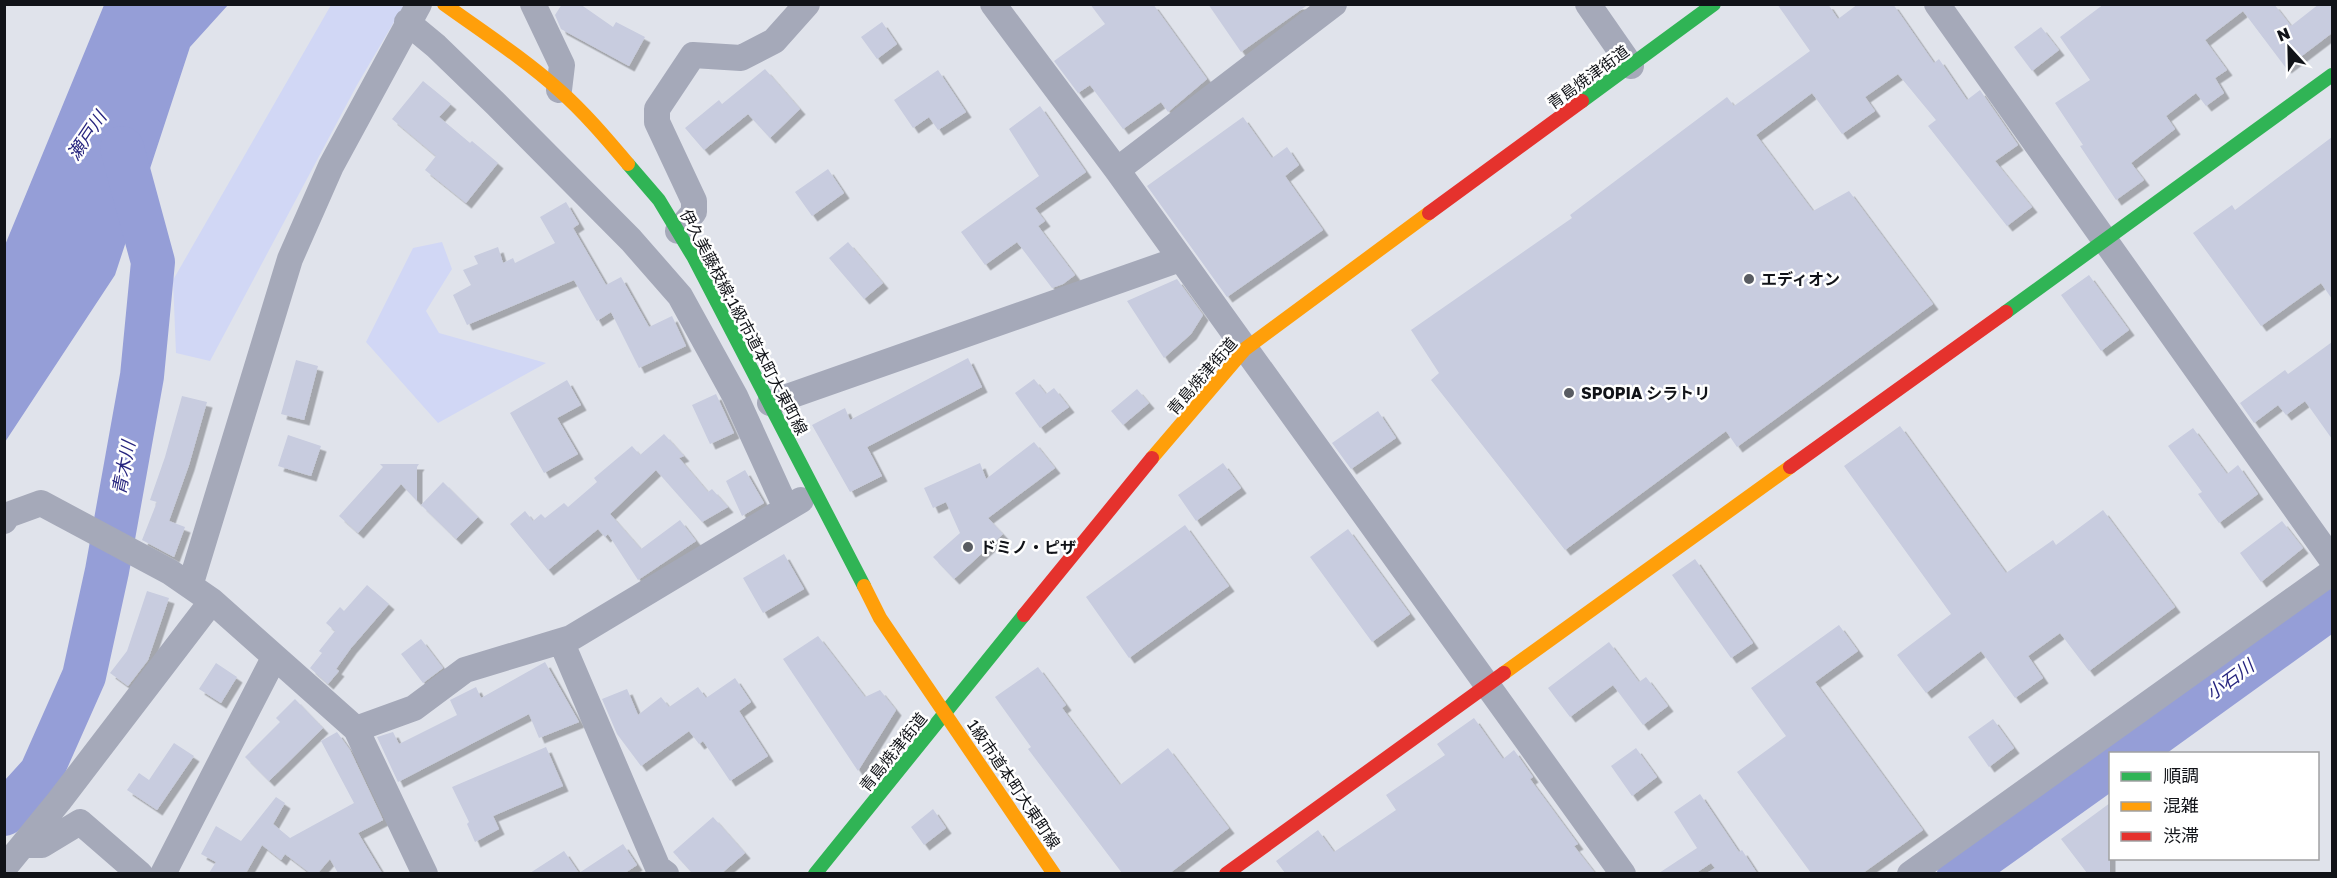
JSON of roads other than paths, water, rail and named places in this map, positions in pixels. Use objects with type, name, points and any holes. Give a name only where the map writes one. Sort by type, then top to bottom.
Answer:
[{"type":"main road","name":"伊久美藤枝線;1級市道本町大東町線","points":[[444,4],[559,90],[599,130],[659,200],[770,403],[880,618],[946,713]]},
{"type":"main road","name":"青島焼津街道","points":[[815,873],[1092,530],[1245,349],[1714,4]]},
{"type":"main road","points":[[1226,873],[2107,241],[2332,75]]},
{"type":"main road","name":"1級市道本町大東町線","points":[[946,713],[1054,873]]},
{"type":"street","points":[[533,4],[562,65],[559,90]]},
{"type":"street","points":[[678,231],[694,212],[694,201],[657,122],[657,109],[693,55],[741,58],[774,41],[807,4]]},
{"type":"street","points":[[993,4],[1117,170],[1623,873]]},
{"type":"street","points":[[1117,170],[1334,4]]},
{"type":"street","points":[[1588,4],[1631,66]]},
{"type":"street","points":[[1937,4],[2332,560]]},
{"type":"street","points":[[190,586],[290,259],[331,166],[413,13],[436,46],[631,240],[680,296],[735,396],[786,508]]},
{"type":"street","points":[[770,403],[1180,259]]},
{"type":"street","points":[[356,729],[414,708],[465,670],[571,638],[816,492]]},
{"type":"street","points":[[4,521],[8,515],[41,503],[170,572],[212,601],[356,729],[425,873]]},
{"type":"street","points":[[1910,873],[2332,572]]},
{"type":"street","points":[[4,868],[212,601]]},
{"type":"street","points":[[561,641],[658,868],[666,873]]},
{"type":"street","points":[[163,873],[274,658]]},
{"type":"street","points":[[23,845],[42,845],[80,822],[140,873]]},
{"type":"water","name":"瀬戸川","points":[[104,5],[228,5],[190,47],[115,275],[5,442],[5,245]]},
{"type":"waterway","name":"青木川","points":[[4,814],[41,773],[84,676],[107,571],[142,376],[153,262],[122,148]]},
{"type":"waterway","name":"小石川","points":[[2131,752],[2332,607]]},
{"type":"waterway","name":"小石川","points":[[1959,874],[2109,767]]},
{"type":"place","name":"エディオン","points":[[1749,279]]},
{"type":"place","name":"SPOPIA シラトリ","points":[[1569,393]]},
{"type":"place","name":"ドミノ・ピザ","points":[[968,547]]}]
